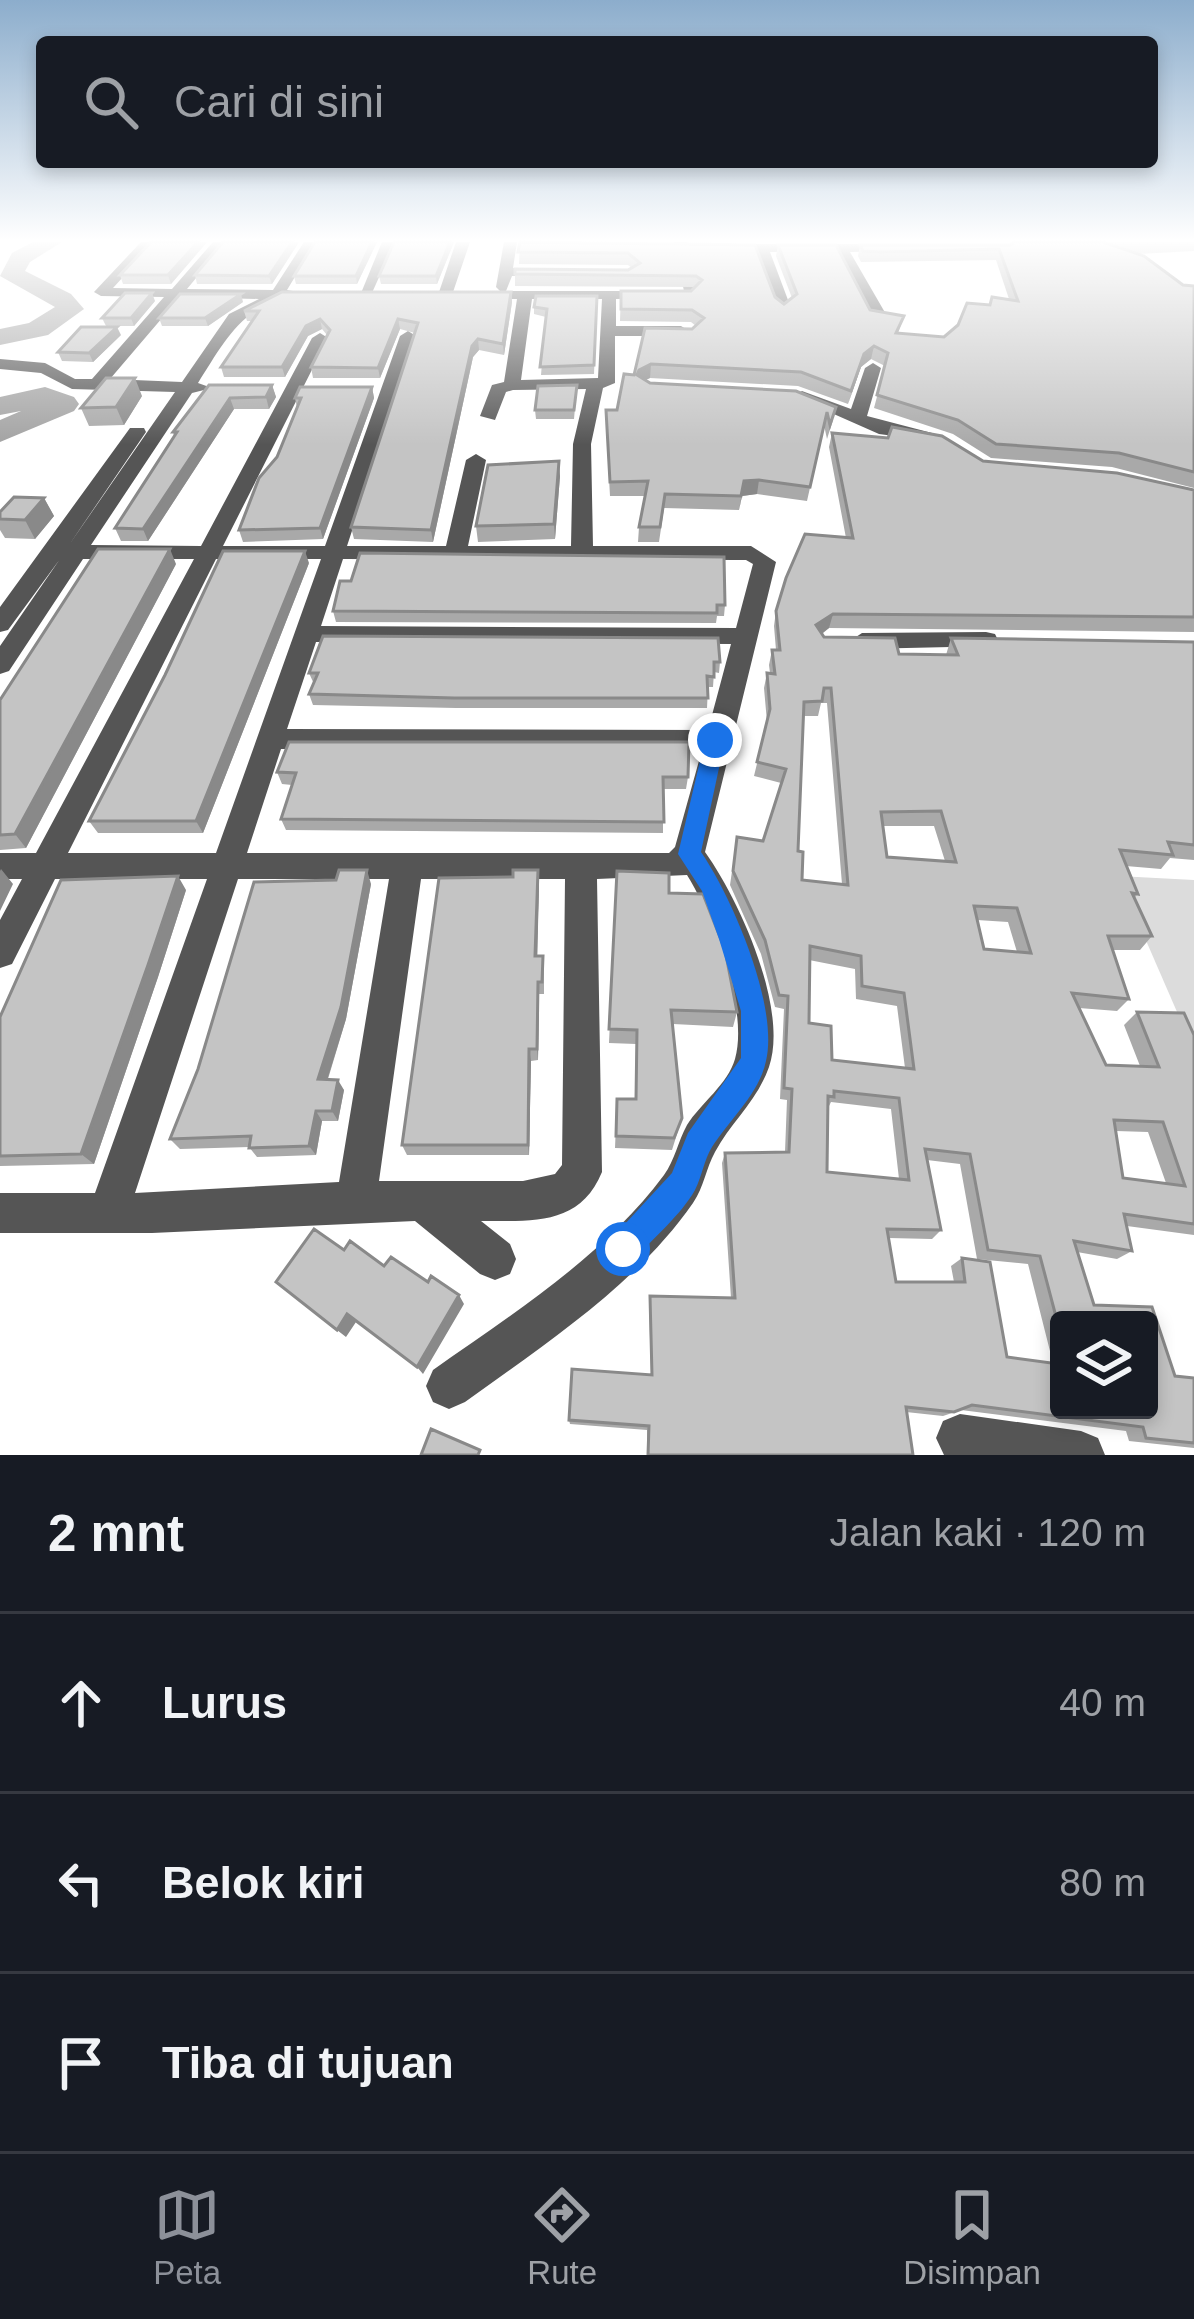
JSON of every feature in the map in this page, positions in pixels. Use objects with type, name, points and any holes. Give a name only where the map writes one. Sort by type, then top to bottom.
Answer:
[{"type":"street","points":[[97,383],[162,310]]},
{"type":"street","points":[[0,665],[65,551],[179,388],[242,310]]},
{"type":"street","points":[[512,385],[523,310]]},
{"type":"street","points":[[489,416],[498,389],[595,386],[610,378],[609,310]]},
{"type":"street","points":[[876,310],[879,316]]},
{"type":"street","points":[[609,331],[691,332]]},
{"type":"street","points":[[109,1211],[333,552],[381,388],[409,335]]},
{"type":"street","points":[[0,953],[320,338]]},
{"type":"street","points":[[0,364],[45,368],[72,384],[231,388]]},
{"type":"street","points":[[857,418],[873,368]]},
{"type":"street","points":[[583,552],[582,444],[595,386]]},
{"type":"street","points":[[769,393],[801,396],[857,418],[945,442]]},
{"type":"street","points":[[456,552],[476,460]]},
{"type":"street","points":[[0,624],[65,551],[758,554],[764,562],[689,854],[676,866],[0,866]]},
{"type":"street","points":[[305,634],[745,636]]},
{"type":"street","points":[[829,641],[1008,640]]},
{"type":"street","points":[[269,739],[715,740]]},
{"type":"street","points":[[449,1386],[586,1279],[654,1218],[683,1183],[698,1143],[747,1076],[754,1058],[753,1011],[717,898],[689,854]]},
{"type":"street","points":[[356,1201],[407,866]]},
{"type":"street","points":[[0,1213],[548,1200],[567,1192],[582,1172],[581,866]]},
{"type":"street","points":[[423,1202],[495,1259]]},
{"type":"street","points":[[960,1438],[1081,1455]]},
{"type":"shaded area","points":[[1118,876],[1194,880],[1194,1051]]},
{"type":"building","points":[[109,310],[138,310],[131,318],[102,318]]},
{"type":"building","points":[[166,310],[217,310],[205,318],[159,318]]},
{"type":"building","points":[[508,310],[503,344],[478,339],[472,346],[431,530],[351,527],[418,323],[398,319],[378,368],[311,367],[330,330],[320,319],[306,326],[282,367],[221,367],[259,311],[244,311]]},
{"type":"building","points":[[547,310],[596,310],[594,365],[540,367]]},
{"type":"building","points":[[685,310],[870,310],[904,316],[896,333],[944,337],[958,325],[964,310],[1194,310],[1194,472],[1119,453],[996,444],[958,420],[877,395],[888,353],[874,346],[864,354],[851,391],[801,372],[651,364],[637,375],[650,383],[796,391],[836,407],[830,425],[827,412],[810,487],[759,480],[744,481],[741,496],[665,494],[660,527],[639,527],[648,481],[610,482],[606,410],[617,410],[624,374],[634,375],[645,328],[692,329],[704,318]]},
{"type":"building","points":[[81,327],[117,327],[89,353],[58,352]]},
{"type":"building","points":[[106,378],[135,378],[116,407],[81,408]]},
{"type":"building","points":[[209,385],[272,385],[266,397],[230,398],[143,529],[115,528],[177,432],[173,432]]},
{"type":"building","points":[[577,385],[574,410],[535,410],[538,386]]},
{"type":"building","points":[[300,387],[372,387],[320,528],[239,530],[259,478],[277,457],[301,398],[295,398]]},
{"type":"building","points":[[892,427],[942,436],[983,461],[1117,473],[1194,490],[1194,617],[833,614],[816,625],[824,637],[895,638],[899,654],[958,655],[951,638],[1194,642],[1194,845],[1168,842],[1173,855],[1120,850],[1138,894],[1132,893],[1152,936],[1108,936],[1129,999],[1072,993],[1106,1065],[1159,1067],[1137,1012],[1184,1013],[1194,1035],[1194,1224],[1124,1214],[1132,1251],[1074,1241],[1094,1305],[1152,1307],[1153,1311],[1055,1311],[1040,1256],[988,1250],[970,1154],[925,1149],[941,1230],[887,1229],[896,1282],[965,1282],[962,1258],[990,1262],[1007,1357],[1050,1363],[1050,1415],[972,1405],[954,1412],[906,1407],[913,1455],[648,1455],[649,1426],[569,1420],[572,1369],[652,1375],[650,1296],[735,1298],[725,1153],[789,1152],[792,1089],[784,1088],[788,996],[779,995],[765,940],[733,871],[737,837],[763,841],[786,769],[757,762],[770,709],[767,673],[775,674],[772,650],[780,650],[776,611],[786,578],[805,534],[853,538],[832,433],[888,438]],"holes":[[[824,688],[831,688],[848,885],[802,880],[803,852],[798,851],[804,702],[822,701]],[[941,811],[956,862],[887,857],[881,812]],[[974,906],[1017,908],[1031,953],[984,949]],[[810,946],[861,956],[862,986],[904,993],[914,1069],[832,1060],[831,1026],[809,1023]],[[834,1091],[899,1098],[909,1180],[827,1172],[828,1096],[834,1097]],[[1114,1120],[1163,1122],[1185,1186],[1123,1178]]]},
{"type":"building","points":[[559,461],[554,524],[476,526],[488,465]]},
{"type":"building","points":[[14,497],[44,498],[25,520],[0,519],[0,512]]},
{"type":"building","points":[[98,549],[170,549],[15,834],[0,835],[0,700]]},
{"type":"building","points":[[223,551],[305,551],[196,821],[89,821],[165,675]]},
{"type":"building","points":[[360,553],[724,557],[725,605],[717,605],[717,613],[333,611],[340,581],[351,581]]},
{"type":"building","points":[[323,636],[718,638],[720,662],[714,662],[714,677],[707,676],[708,698],[309,694],[318,673],[309,673]]},
{"type":"building","points":[[289,742],[689,742],[688,777],[663,777],[664,822],[281,819],[296,773],[277,772]]},
{"type":"building","points":[[339,870],[367,870],[341,1007],[318,1079],[338,1080],[332,1111],[316,1111],[309,1146],[249,1148],[251,1136],[170,1139],[198,1069],[254,882],[336,880]]},
{"type":"building","points":[[513,870],[538,870],[535,956],[543,956],[537,1049],[529,1049],[528,1145],[402,1145],[439,878],[513,877]]},
{"type":"building","points":[[617,871],[669,873],[669,893],[703,894],[725,950],[737,1012],[671,1010],[682,1118],[674,1138],[616,1136],[617,1099],[636,1099],[637,1030],[609,1029]]},
{"type":"building","points":[[178,876],[81,1154],[0,1156],[0,1017],[61,880]]},
{"type":"building","points":[[314,1229],[344,1250],[350,1241],[384,1266],[391,1257],[428,1282],[431,1276],[459,1295],[417,1367],[347,1314],[337,1330],[276,1282]]},
{"type":"building","points":[[1158,1325],[1175,1376],[1194,1378],[1194,1443],[1146,1438],[1143,1427],[1081,1419],[1158,1419]]},
{"type":"building","points":[[431,1429],[480,1450],[478,1455],[421,1455]]},
{"type":"waterway","points":[[0,337],[38,329],[70,310]]},
{"type":"waterway","points":[[0,406],[45,396],[63,404],[0,432]]},
{"type":"route","points":[[623,1249],[683,1183],[698,1143],[747,1076],[754,1058],[753,1011],[731,939],[712,887],[689,854],[715,740]]}]
